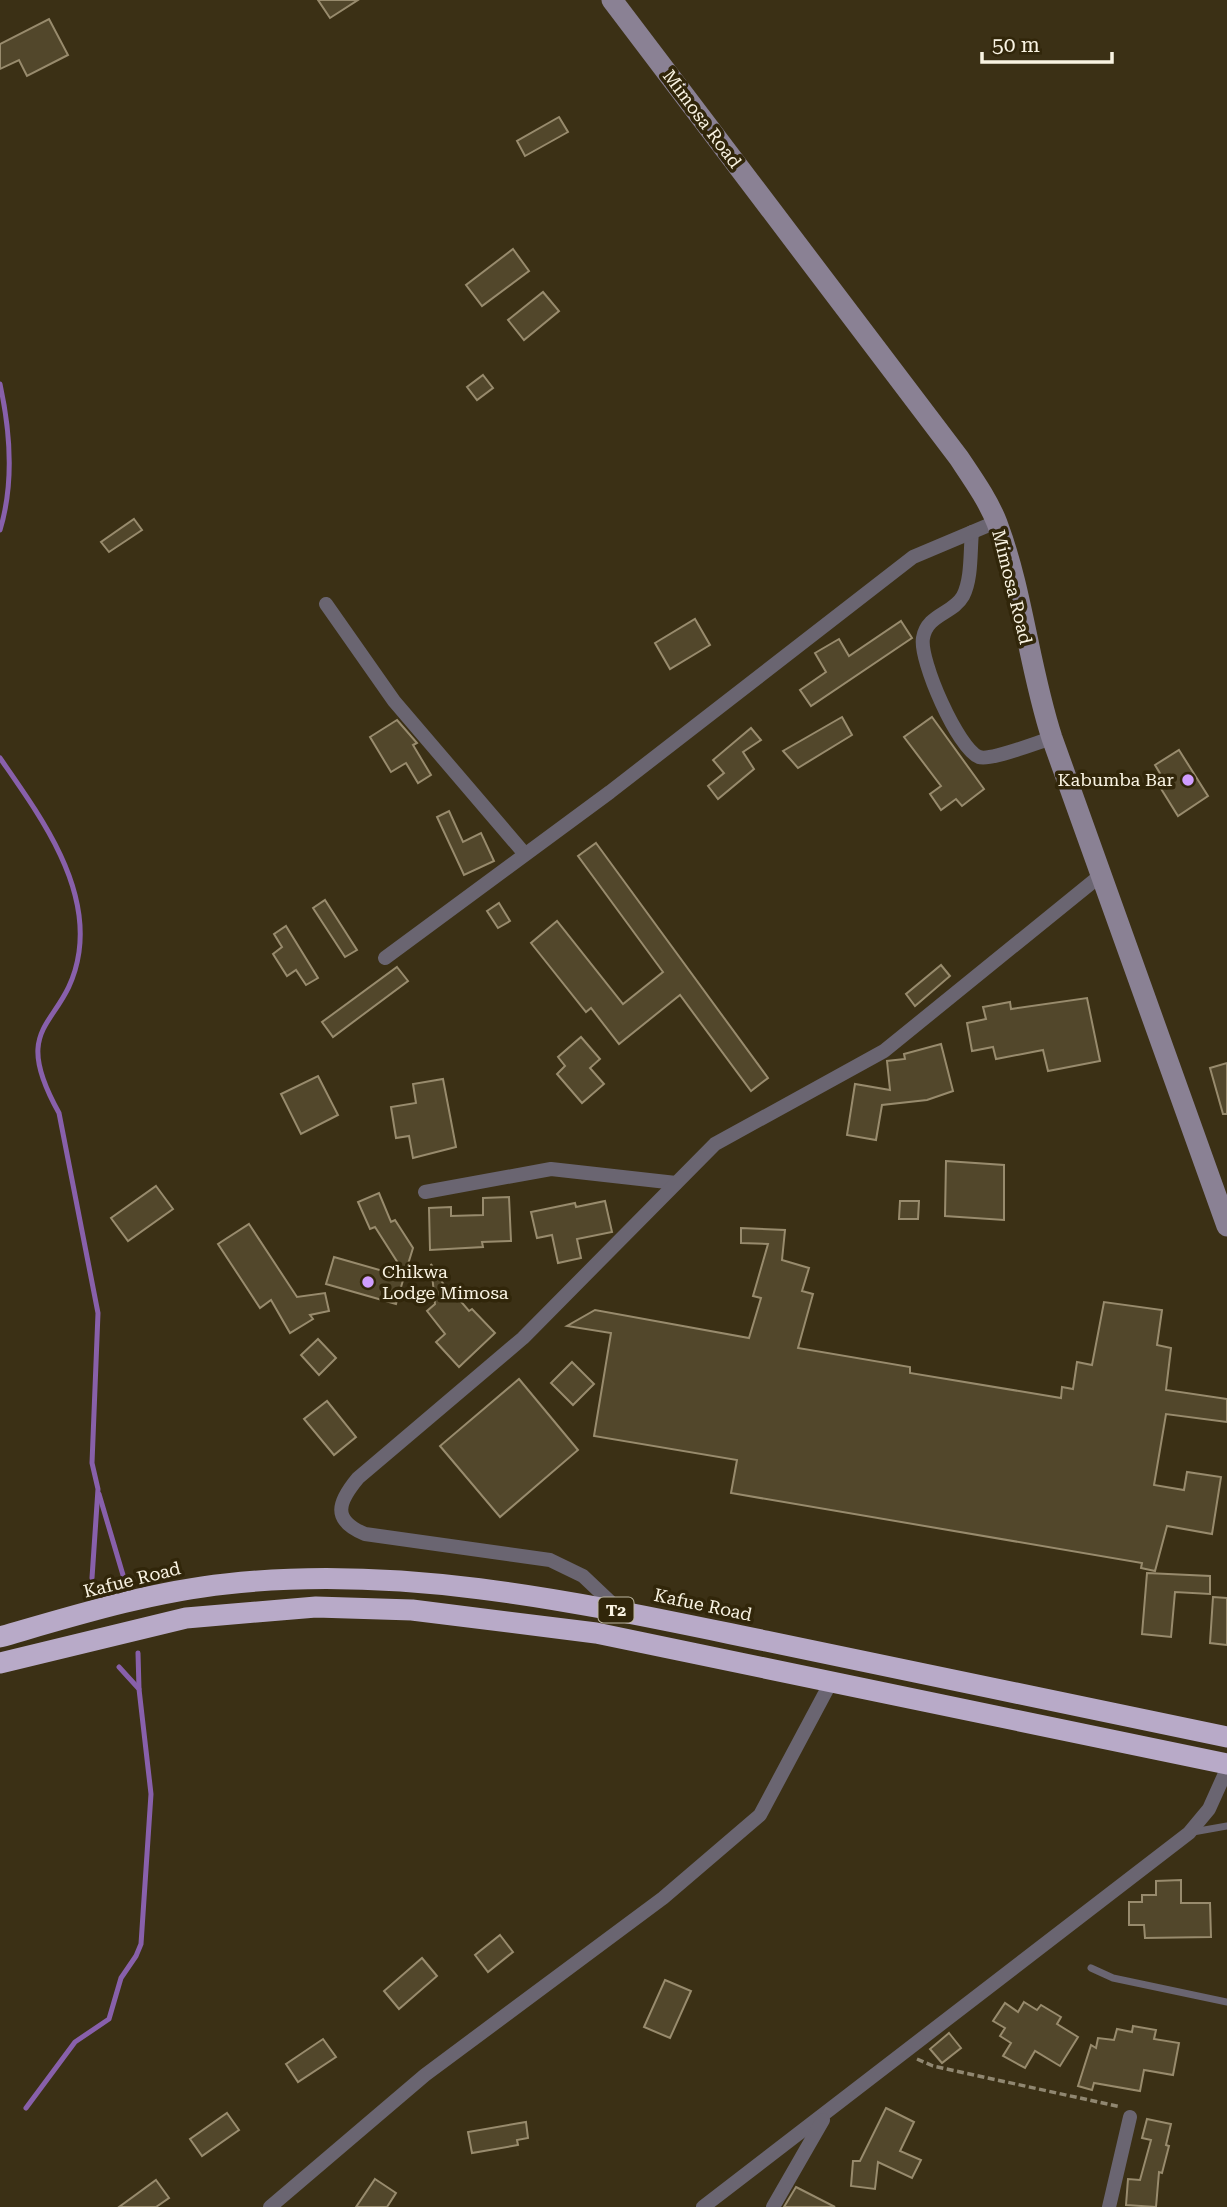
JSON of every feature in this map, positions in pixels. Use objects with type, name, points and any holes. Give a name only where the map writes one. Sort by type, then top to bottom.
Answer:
[{"type":"highway","name":"Kafue Road","points":[[0,1637],[178,1591],[269,1581],[439,1584],[543,1597],[621,1612],[1227,1737]]},
{"type":"highway","name":"T2","points":[[0,1663],[186,1618],[316,1607],[412,1610],[596,1633],[1227,1766]]},
{"type":"street","name":"Mimosa Road","points":[[612,0],[959,457],[996,522],[1039,697],[1052,738],[1227,1226]]},
{"type":"street","points":[[385,958],[610,792],[913,558],[996,522]]},
{"type":"street","points":[[972,532],[965,591],[958,603],[933,619],[925,631],[925,664],[957,729],[975,755],[987,758],[1052,738]]},
{"type":"street","points":[[326,604],[394,701],[524,853]]},
{"type":"street","points":[[621,1612],[601,1589],[559,1563],[530,1555],[365,1534],[347,1525],[341,1510],[346,1492],[358,1478],[523,1338],[715,1144],[891,1045],[1101,875]]},
{"type":"street","points":[[425,1192],[551,1169],[676,1183]]},
{"type":"street","points":[[270,2207],[425,2075],[663,1898],[760,1815],[831,1682]]},
{"type":"street","points":[[703,2207],[1189,1833],[1209,1809],[1227,1766]]},
{"type":"street","points":[[773,2207],[827,2113]]},
{"type":"street","points":[[1109,2207],[1130,2117]]},
{"type":"lane","points":[[1189,1833],[1227,1826]]},
{"type":"lane","points":[[1091,1968],[1113,1978],[1227,2001]]},
{"type":"path","points":[[912,2048],[918,2059],[933,2066],[1123,2107],[1130,2111],[1130,2117]]},
{"type":"building","points":[[318,0],[358,0],[330,18]]},
{"type":"building","points":[[49,19],[68,55],[27,76],[19,60],[0,69],[0,44]]},
{"type":"building","points":[[559,117],[568,132],[525,156],[517,141]]},
{"type":"building","points":[[513,249],[529,271],[482,306],[466,285]]},
{"type":"building","points":[[543,292],[559,311],[524,340],[508,320]]},
{"type":"building","points":[[483,375],[493,388],[477,400],[467,387]]},
{"type":"building","points":[[134,519],[142,530],[109,552],[101,542]]},
{"type":"building","points":[[695,619],[710,645],[670,669],[655,643]]},
{"type":"building","points":[[901,621],[912,638],[811,706],[800,690],[826,672],[815,653],[839,639],[849,656]]},
{"type":"building","points":[[842,717],[852,735],[798,768],[783,751]]},
{"type":"building","points":[[932,717],[984,789],[962,806],[956,799],[941,810],[930,794],[941,786],[904,737]]},
{"type":"building","points":[[397,720],[417,743],[413,745],[431,775],[418,783],[406,763],[391,772],[370,737]]},
{"type":"building","points":[[751,728],[761,740],[743,752],[754,769],[718,799],[708,786],[724,773],[713,760]]},
{"type":"building","points":[[1179,750],[1208,796],[1178,816],[1155,779],[1161,775],[1155,765]]},
{"type":"building","points":[[449,811],[463,842],[481,833],[494,861],[464,875],[437,817]]},
{"type":"building","points":[[596,843],[768,1078],[751,1091],[680,995],[619,1044],[591,1008],[586,1012],[531,943],[557,921],[623,1004],[663,972],[578,856]]},
{"type":"building","points":[[325,900],[357,950],[345,957],[313,908]]},
{"type":"building","points":[[499,903],[510,921],[498,928],[487,911]]},
{"type":"building","points":[[286,926],[318,978],[306,985],[296,970],[287,976],[273,954],[282,947],[274,934]]},
{"type":"building","points":[[941,965],[950,976],[915,1006],[906,994]]},
{"type":"building","points":[[397,967],[408,981],[333,1037],[322,1022]]},
{"type":"building","points":[[1087,998],[1100,1061],[1048,1071],[1043,1050],[996,1059],[993,1047],[972,1051],[967,1023],[986,1019],[983,1007],[1010,1002],[1011,1009]]},
{"type":"building","points":[[581,1037],[600,1059],[590,1068],[604,1084],[582,1103],[557,1074],[565,1066],[558,1057]]},
{"type":"building","points":[[941,1044],[953,1091],[927,1100],[882,1105],[876,1140],[847,1135],[855,1084],[890,1090],[887,1061],[905,1059],[904,1054]]},
{"type":"building","points":[[1227,1063],[1227,1114],[1223,1114],[1210,1068]]},
{"type":"building","points":[[318,1076],[338,1115],[301,1134],[281,1094]]},
{"type":"building","points":[[443,1079],[456,1147],[413,1158],[409,1136],[396,1138],[391,1107],[416,1103],[413,1084]]},
{"type":"building","points":[[946,1161],[1004,1165],[1004,1220],[945,1216]]},
{"type":"building","points":[[156,1186],[173,1209],[128,1241],[111,1218]]},
{"type":"building","points":[[379,1193],[391,1222],[395,1220],[413,1248],[405,1274],[375,1227],[370,1229],[358,1202]]},
{"type":"building","points":[[509,1197],[511,1241],[482,1242],[483,1247],[430,1250],[429,1208],[451,1207],[451,1216],[483,1215],[483,1198]]},
{"type":"building","points":[[605,1201],[612,1232],[577,1239],[581,1258],[558,1263],[552,1235],[537,1238],[531,1212],[575,1203],[576,1207]]},
{"type":"building","points":[[900,1201],[919,1201],[918,1219],[899,1219]]},
{"type":"building","points":[[249,1224],[297,1297],[325,1293],[329,1311],[310,1315],[313,1319],[290,1333],[271,1300],[260,1308],[218,1244]]},
{"type":"building","points":[[741,1228],[785,1230],[782,1260],[809,1268],[802,1291],[813,1294],[798,1348],[910,1367],[910,1373],[1061,1398],[1062,1387],[1073,1389],[1077,1362],[1092,1365],[1104,1302],[1162,1310],[1157,1345],[1171,1348],[1166,1390],[1227,1399],[1227,1422],[1166,1414],[1154,1485],[1184,1490],[1187,1472],[1221,1477],[1212,1534],[1167,1526],[1155,1571],[1141,1568],[1142,1563],[731,1493],[737,1460],[594,1436],[611,1333],[567,1326],[595,1310],[749,1338],[761,1298],[753,1296],[768,1244],[741,1243]]},
{"type":"building","points":[[334,1257],[404,1277],[396,1304],[326,1284]]},
{"type":"building","points":[[431,1264],[449,1293],[452,1291],[469,1311],[472,1309],[495,1333],[459,1367],[436,1342],[445,1334],[427,1311],[435,1304]]},
{"type":"building","points":[[318,1339],[336,1358],[319,1375],[301,1355]]},
{"type":"building","points":[[572,1362],[594,1384],[573,1405],[551,1383]]},
{"type":"building","points":[[519,1379],[578,1450],[500,1517],[440,1446]]},
{"type":"building","points":[[327,1401],[356,1437],[334,1455],[304,1419]]},
{"type":"building","points":[[1147,1573],[1210,1576],[1210,1594],[1175,1592],[1171,1637],[1142,1634]]},
{"type":"building","points":[[1213,1597],[1227,1598],[1227,1645],[1210,1643]]},
{"type":"building","points":[[1181,1880],[1181,1903],[1210,1903],[1211,1937],[1145,1938],[1144,1925],[1129,1925],[1129,1902],[1142,1902],[1142,1895],[1156,1895],[1156,1881]]},
{"type":"building","points":[[500,1935],[513,1952],[488,1972],[475,1955]]},
{"type":"building","points":[[422,1958],[437,1976],[399,2009],[384,1991]]},
{"type":"building","points":[[665,1980],[691,1991],[670,2038],[644,2027]]},
{"type":"building","points":[[1024,2002],[1037,2010],[1041,2005],[1061,2017],[1057,2024],[1078,2037],[1060,2066],[1035,2051],[1025,2068],[1003,2056],[1011,2043],[1000,2036],[1005,2028],[993,2021],[1005,2003],[1018,2012]]},
{"type":"building","points":[[1133,2026],[1156,2030],[1154,2039],[1179,2043],[1173,2075],[1144,2070],[1140,2091],[1094,2083],[1092,2090],[1078,2086],[1091,2045],[1096,2048],[1098,2038],[1114,2040],[1117,2029],[1132,2032]]},
{"type":"building","points":[[949,2033],[961,2048],[942,2063],[930,2049]]},
{"type":"building","points":[[323,2039],[336,2057],[298,2082],[286,2064]]},
{"type":"building","points":[[886,2108],[914,2122],[900,2151],[921,2160],[912,2178],[878,2162],[875,2189],[851,2186],[853,2161],[860,2161]]},
{"type":"building","points":[[227,2113],[239,2130],[202,2156],[190,2139]]},
{"type":"building","points":[[1147,2119],[1171,2124],[1166,2145],[1169,2146],[1162,2173],[1159,2172],[1156,2207],[1126,2205],[1128,2179],[1140,2180],[1151,2140],[1142,2138]]},
{"type":"building","points":[[526,2122],[528,2138],[517,2140],[518,2145],[472,2153],[468,2132]]},
{"type":"building","points":[[375,2179],[396,2193],[387,2207],[356,2207]]},
{"type":"building","points":[[156,2180],[169,2198],[156,2207],[119,2207]]},
{"type":"building","points":[[796,2187],[835,2207],[784,2207]]},
{"type":"waterway","points":[[0,384],[9,457],[7,494],[0,530]]},
{"type":"waterway","points":[[0,758],[57,849],[76,899],[80,926],[79,952],[73,977],[45,1026],[39,1041],[38,1059],[44,1082],[59,1113],[98,1313],[92,1463],[98,1489],[92,1578]]},
{"type":"waterway","points":[[99,1494],[123,1575]]},
{"type":"waterway","points":[[138,1653],[139,1689]]},
{"type":"waterway","points":[[26,2108],[75,2042],[109,2019],[121,1978],[141,1944],[151,1794],[139,1689],[119,1667]]},
{"type":"place","name":"Kabumba Bar","points":[[1188,780]]},
{"type":"place","name":"Chikwa Lodge Mimosa","points":[[368,1282]]}]
